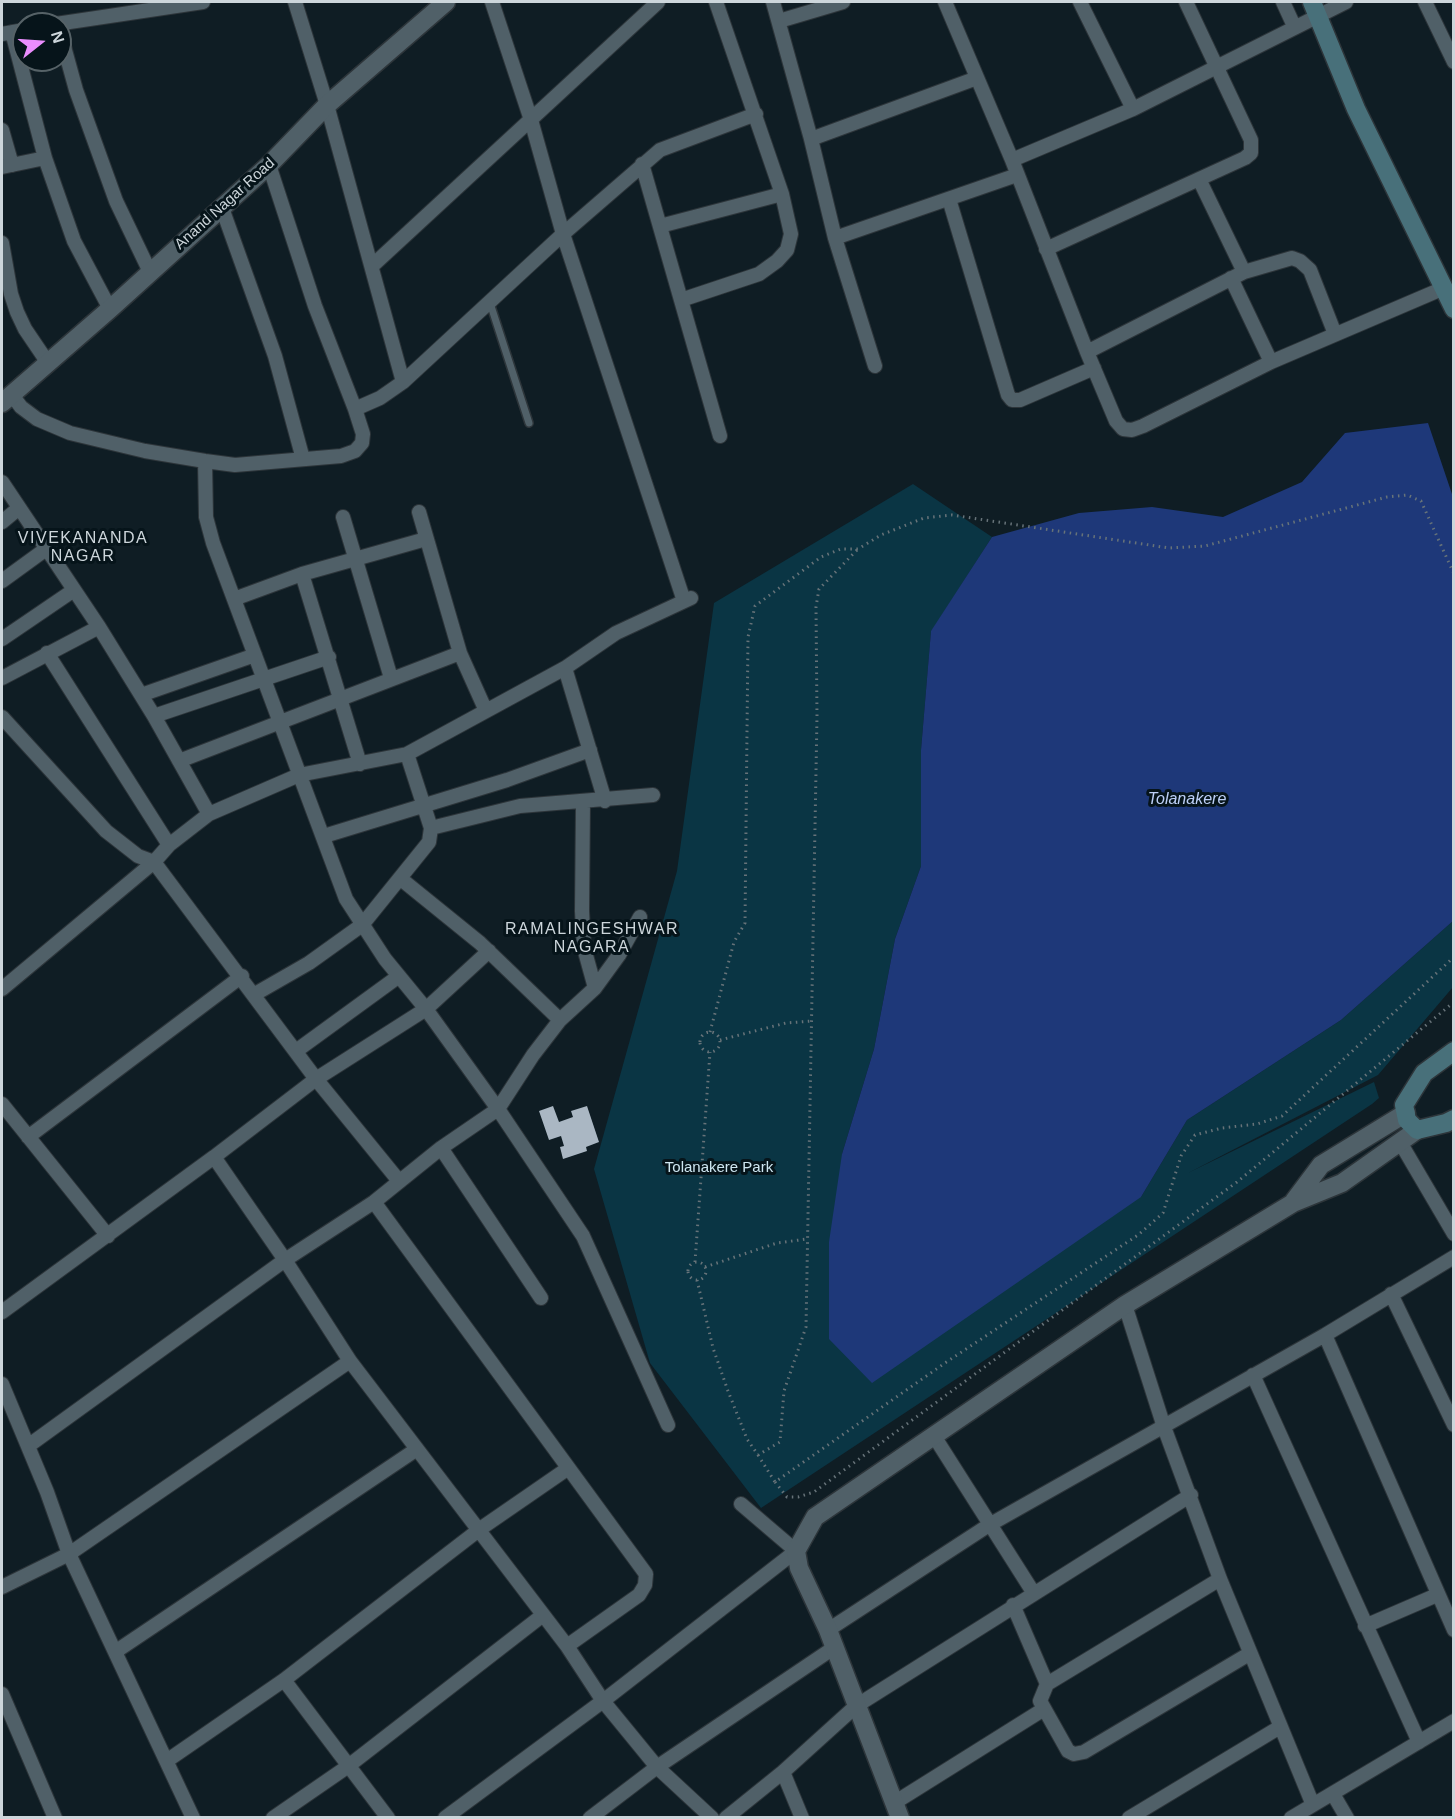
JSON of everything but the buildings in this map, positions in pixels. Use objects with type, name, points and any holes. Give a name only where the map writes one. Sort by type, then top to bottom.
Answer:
[{"type":"main road","points":[[1315,8],[1356,109],[1454,309]]},
{"type":"main road","points":[[1454,1051],[1425,1073],[1404,1105],[1407,1120],[1417,1130],[1454,1119]]},
{"type":"street","points":[[106,2],[116,14]]},
{"type":"street","points":[[72,21],[203,2]]},
{"type":"street","points":[[295,2],[327,105],[403,382]]},
{"type":"street","name":"Anand Nagar Road","points":[[7,399],[269,165],[327,105],[428,9],[446,2]]},
{"type":"street","points":[[2,988],[209,814],[299,775],[407,754],[565,668],[616,633],[688,599],[563,234],[531,120],[492,2]]},
{"type":"street","points":[[372,266],[658,2]]},
{"type":"street","points":[[681,300],[759,274],[788,250],[791,234],[782,194],[716,2]]},
{"type":"street","points":[[773,2],[812,139],[835,238],[875,366]]},
{"type":"street","points":[[778,21],[843,2]]},
{"type":"street","points":[[945,2],[1012,160],[1087,352],[1116,421],[1123,429],[1132,430],[1270,362],[1444,288]]},
{"type":"street","points":[[1080,2],[1133,109]]},
{"type":"street","points":[[1046,249],[1245,159],[1251,153],[1251,140],[1186,2]]},
{"type":"street","points":[[1283,2],[1294,26]]},
{"type":"street","points":[[1012,160],[1133,109],[1294,26],[1315,8],[1346,2]]},
{"type":"street","points":[[1425,2],[1454,62]]},
{"type":"street","points":[[22,72],[45,158],[74,241],[110,309]]},
{"type":"street","points":[[71,72],[116,201],[150,272]]},
{"type":"street","points":[[812,139],[977,78]]},
{"type":"street","points":[[355,409],[380,398],[403,382],[563,234],[660,150],[756,114]]},
{"type":"street","points":[[2,130],[7,166],[45,158]]},
{"type":"street","points":[[642,164],[720,436]]},
{"type":"street","points":[[7,399],[37,419],[70,433],[145,451],[205,461],[235,465],[341,456],[355,451],[362,443],[363,434],[315,306],[269,165]]},
{"type":"street","points":[[835,238],[1017,175]]},
{"type":"street","points":[[1199,179],[1270,362]]},
{"type":"street","points":[[660,226],[782,194]]},
{"type":"street","points":[[949,199],[1008,395],[1012,400],[1020,400],[1094,368]]},
{"type":"street","points":[[222,208],[275,356],[303,459]]},
{"type":"street","points":[[2,243],[11,294],[17,312],[25,329],[48,363]]},
{"type":"street","points":[[1087,352],[1238,275],[1292,258],[1300,261],[1310,270],[1335,334]]},
{"type":"street","points":[[205,461],[206,517],[213,543],[346,899],[362,925],[498,1109],[583,1236],[668,1425]]},
{"type":"street","points":[[2,482],[141,694],[209,814]]},
{"type":"street","points":[[2,522],[19,508]]},
{"type":"street","points":[[418,512],[460,653],[486,711]]},
{"type":"street","points":[[343,517],[391,678]]},
{"type":"street","points":[[234,599],[302,574],[426,539]]},
{"type":"street","points":[[2,581],[46,549]]},
{"type":"street","points":[[302,574],[342,697],[360,764]]},
{"type":"street","points":[[2,639],[74,590]]},
{"type":"street","points":[[2,678],[99,627]]},
{"type":"street","points":[[47,653],[170,845]]},
{"type":"street","points":[[179,761],[279,720],[460,653]]},
{"type":"street","points":[[141,694],[255,655]]},
{"type":"street","points":[[154,716],[329,657]]},
{"type":"street","points":[[565,668],[605,801]]},
{"type":"street","points":[[2,717],[106,831],[138,856],[154,862],[242,976],[316,1079],[399,1181]]},
{"type":"street","points":[[324,836],[425,806],[590,750]]},
{"type":"street","points":[[255,994],[309,963],[362,925],[429,842],[431,828],[407,754]]},
{"type":"street","points":[[431,828],[520,806],[605,801],[653,795]]},
{"type":"street","points":[[583,802],[583,930],[587,966],[595,988]]},
{"type":"street","points":[[401,879],[489,951],[560,1020]]},
{"type":"street","points":[[28,1446],[285,1260],[374,1202],[441,1148],[498,1109],[533,1055],[560,1020],[595,988],[619,955],[640,917]]},
{"type":"street","points":[[2,1312],[108,1236],[316,1079],[426,1009],[489,951]]},
{"type":"street","points":[[28,1137],[242,976]]},
{"type":"street","points":[[296,1051],[399,976]]},
{"type":"street","points":[[2,1104],[108,1236]]},
{"type":"street","points":[[1293,1203],[1321,1165],[1406,1113]]},
{"type":"street","points":[[445,1818],[603,1701],[796,1551],[815,1517],[1125,1305],[1293,1203],[1342,1183],[1417,1130]]},
{"type":"street","points":[[1400,1142],[1454,1234]]},
{"type":"street","points":[[441,1148],[541,1298]]},
{"type":"street","points":[[214,1157],[285,1260],[350,1361],[480,1529],[567,1646],[603,1701],[657,1767],[712,1818]]},
{"type":"street","points":[[374,1202],[646,1574],[645,1585],[639,1595],[567,1646]]},
{"type":"street","points":[[828,1630],[989,1525],[1325,1335],[1454,1257]]},
{"type":"street","points":[[1391,1294],[1454,1425]]},
{"type":"street","points":[[1125,1305],[1164,1427],[1191,1495],[1220,1579],[1312,1805]]},
{"type":"street","points":[[1325,1335],[1454,1630]]},
{"type":"street","points":[[2,1587],[69,1554],[350,1361]]},
{"type":"street","points":[[1253,1375],[1419,1742]]},
{"type":"street","points":[[2,1384],[69,1554],[168,1760],[193,1818]]},
{"type":"street","points":[[934,1436],[1033,1592]]},
{"type":"street","points":[[115,1652],[417,1449]]},
{"type":"street","points":[[168,1760],[284,1680],[480,1529],[567,1469]]},
{"type":"street","points":[[726,1818],[783,1772],[856,1706],[1033,1592],[1191,1495]]},
{"type":"street","points":[[741,1504],[796,1551],[799,1568],[836,1647],[856,1706],[897,1810],[1044,1709]]},
{"type":"street","points":[[1220,1579],[1047,1684],[1040,1701],[1068,1751],[1074,1754],[1084,1752],[1249,1654]]},
{"type":"street","points":[[1365,1626],[1437,1595]]},
{"type":"street","points":[[1013,1605],[1047,1684]]},
{"type":"street","points":[[273,1818],[347,1767],[543,1615]]},
{"type":"street","points":[[590,1818],[657,1767],[836,1647]]},
{"type":"street","points":[[284,1680],[347,1767],[388,1818]]},
{"type":"street","points":[[2,1694],[55,1818]]},
{"type":"street","points":[[1291,1818],[1454,1721]]},
{"type":"street","points":[[1129,1818],[1280,1727]]},
{"type":"street","points":[[783,1772],[802,1818]]},
{"type":"street","points":[[1333,1794],[1347,1818]]},
{"type":"lane","points":[[489,303],[529,423]]},
{"type":"path","points":[[758,1455],[780,1442],[784,1391],[806,1327],[817,716],[816,607],[819,589],[858,549],[881,535],[924,518],[952,515],[1169,548],[1205,546],[1387,497],[1407,495],[1421,501],[1454,574]]},
{"type":"path","points":[[710,1052],[701,1044],[702,1037],[710,1032],[734,942],[745,923],[748,637],[756,606],[821,557],[841,549],[858,549]]},
{"type":"path","points":[[775,1482],[945,1364],[1138,1235],[1163,1213],[1181,1156],[1195,1135],[1222,1128],[1257,1124],[1282,1116],[1454,957]]},
{"type":"path","points":[[697,1280],[713,1348],[747,1439],[787,1497],[798,1497],[814,1492],[1237,1182],[1454,1002]]},
{"type":"path","points":[[720,1040],[786,1023],[812,1021]]},
{"type":"path","points":[[710,1032],[720,1040]]},
{"type":"path","points":[[710,1052],[718,1048],[720,1040]]},
{"type":"path","points":[[697,1280],[689,1276],[688,1270],[695,1262],[710,1052]]},
{"type":"path","points":[[695,1262],[705,1267],[777,1243],[807,1239]]},
{"type":"path","points":[[697,1280],[705,1276],[705,1267]]},
{"type":"green space","name":"Tolanakere Park","points":[[913,484],[992,537],[931,632],[921,750],[921,866],[895,939],[874,1049],[842,1154],[1141,1197],[1187,1120],[1341,1020],[1453,921],[1453,987],[1378,1075],[1188,1173],[1374,1082],[1379,1098],[1372,1104],[761,1508],[650,1363],[594,1169],[677,871],[714,603]]},
{"type":"water","name":"Tolanakere","points":[[1428,423],[1454,500],[1453,921],[1341,1020],[1187,1120],[1141,1197],[872,1383],[829,1339],[829,1242],[842,1154],[874,1049],[895,939],[921,866],[921,750],[931,631],[992,537],[1079,513],[1152,507],[1223,517],[1302,482],[1345,433]]},
{"type":"district","name":"VIVEKANANDA NAGAR","points":[[83,548]]},
{"type":"district","name":"RAMALINGESHWAR NAGARA","points":[[592,939]]}]
